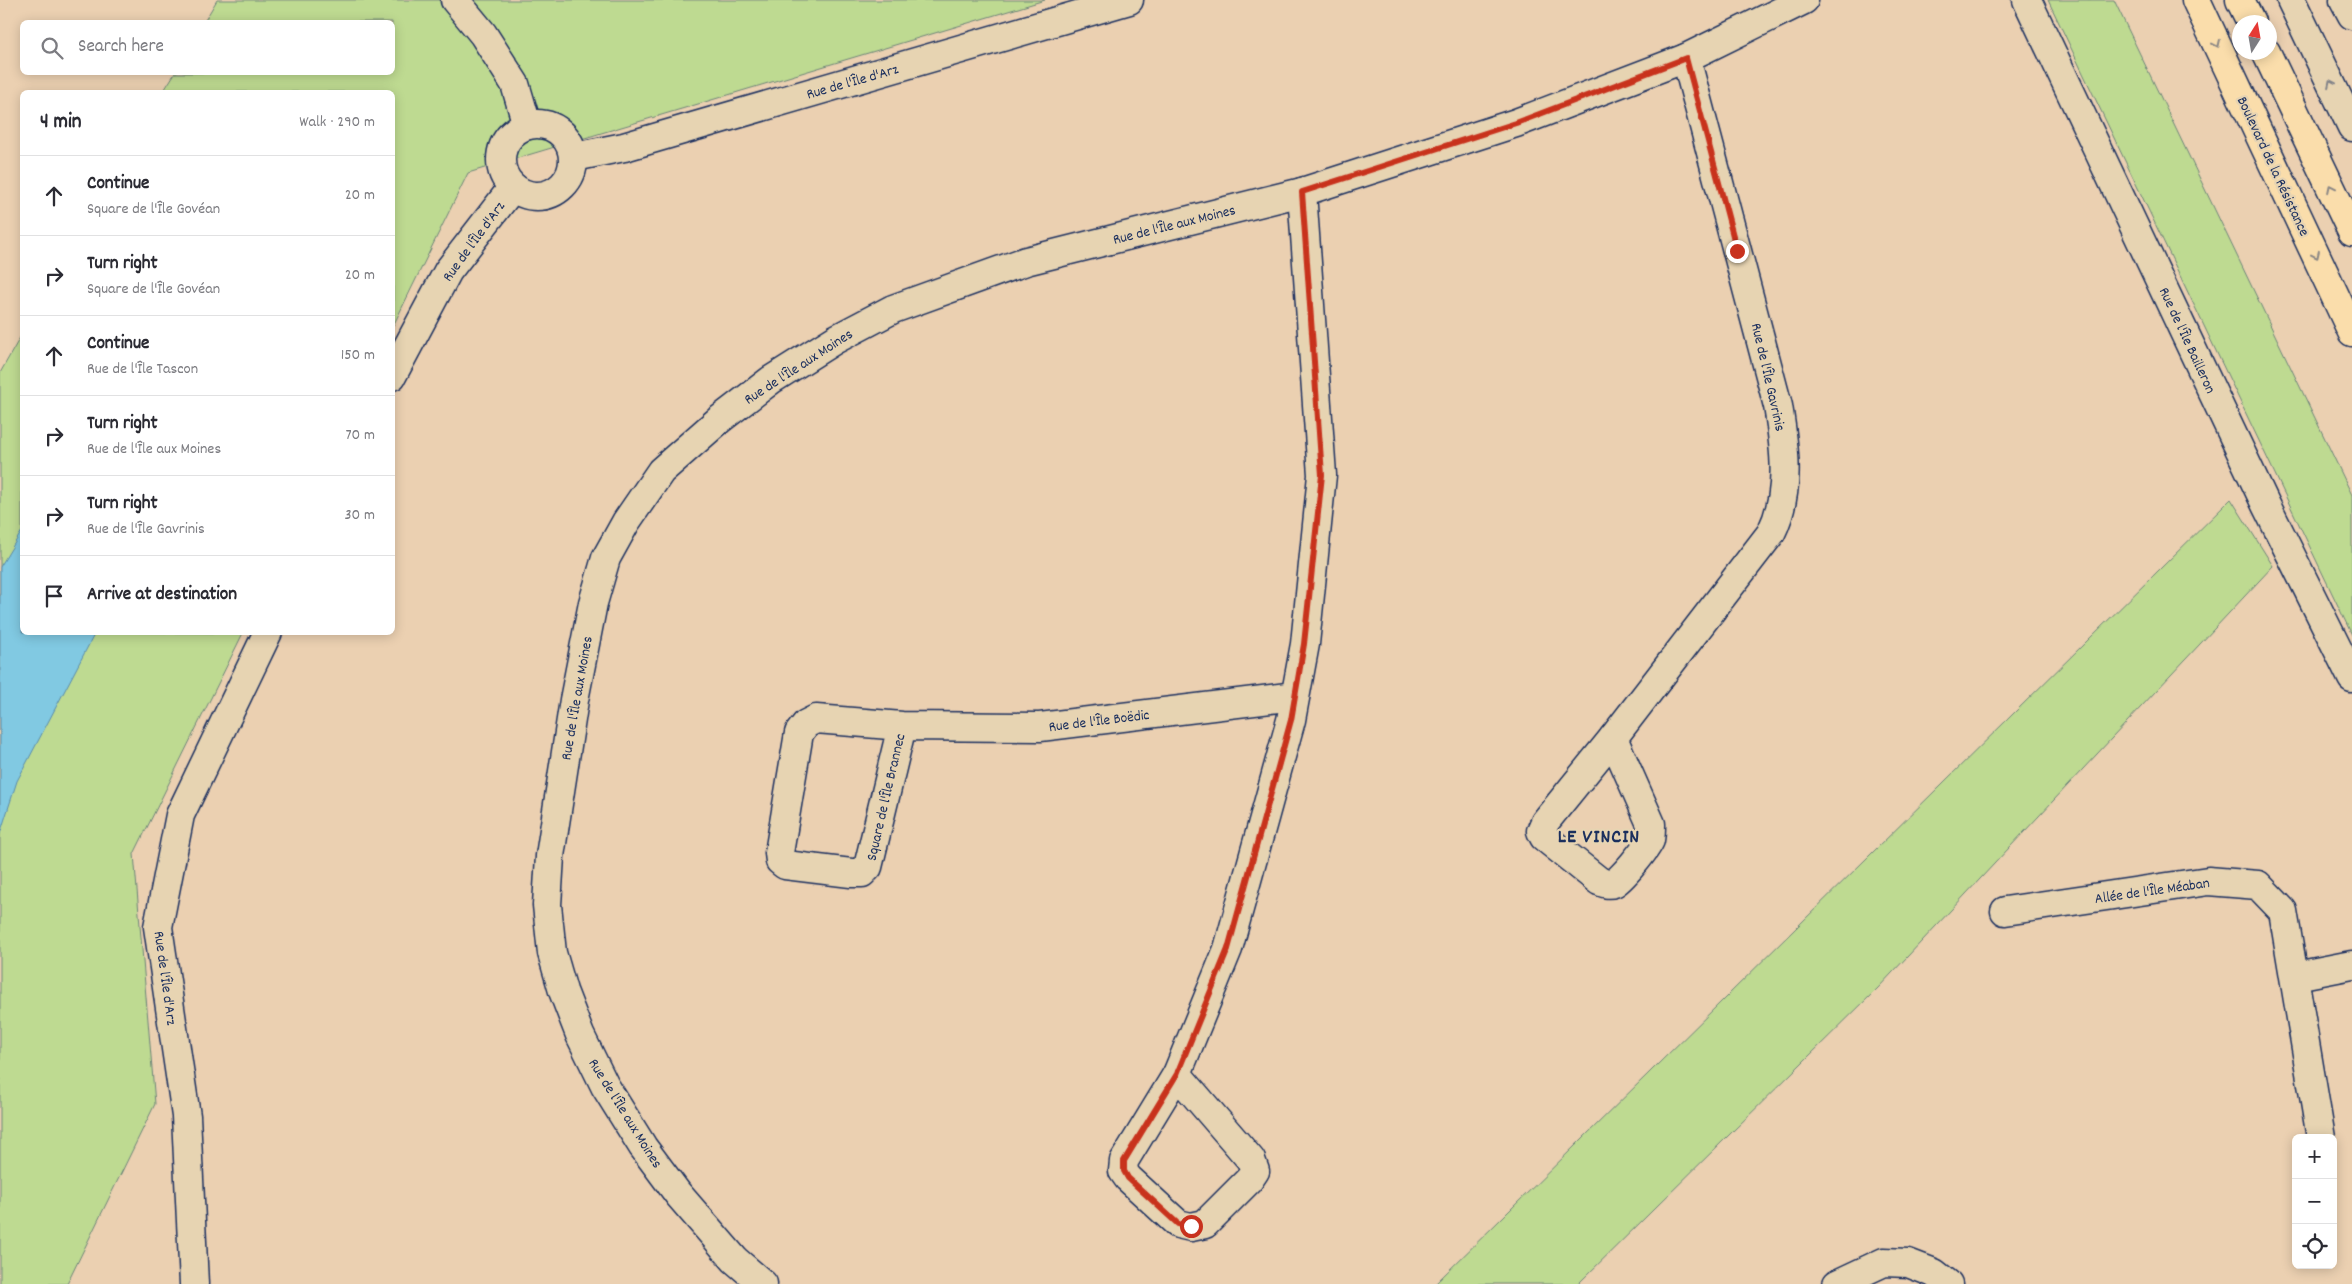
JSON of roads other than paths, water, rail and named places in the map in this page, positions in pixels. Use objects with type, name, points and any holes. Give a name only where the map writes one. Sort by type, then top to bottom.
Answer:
[{"type":"main road","name":"Boulevard de la Résistance","points":[[2196,0],[2352,332]]},
{"type":"main road","points":[[2240,0],[2248,15]]},
{"type":"main road","points":[[2270,60],[2352,232]]},
{"type":"street","points":[[455,0],[483,34],[515,84],[527,125]]},
{"type":"street","name":"Rue de l'Île d'Arz","points":[[574,157],[624,147],[1129,0]]},
{"type":"street","name":"Rue de l'Île aux Moines","points":[[763,1284],[735,1260],[684,1201],[639,1140],[605,1086],[580,1035],[563,991],[552,953],[547,905],[550,856],[574,700],[593,603],[606,558],[626,522],[661,471],[719,420],[771,380],[836,339],[893,309],[1026,261],[1302,192],[1516,123],[1686,58],[1804,0]]},
{"type":"street","name":"Rue de l'Île Bailleron","points":[[2027,0],[2266,505],[2352,678]]},
{"type":"street","points":[[2291,0],[2352,127]]},
{"type":"street","points":[[2344,0],[2352,15]]},
{"type":"street","name":"Rue de l'Île Gavrinis","points":[[1613,738],[1651,824],[1651,832],[1649,842],[1630,866],[1616,882],[1609,884],[1598,880],[1544,837],[1541,831],[1545,822],[1613,738],[1771,534],[1780,515],[1784,497],[1785,464],[1778,406],[1686,58]]},
{"type":"street","points":[[527,125],[548,125],[566,137],[574,157],[570,178],[554,193],[532,196],[513,187],[502,170],[502,152],[511,135],[527,125]]},
{"type":"street","name":"Rue de l'Île d'Arz","points":[[395,370],[448,271],[513,187]]},
{"type":"street","points":[[1177,1074],[1251,1160],[1255,1171],[1249,1180],[1205,1224],[1191,1226],[1178,1224],[1128,1178],[1124,1171],[1124,1161],[1177,1074],[1228,949],[1291,720],[1304,644],[1322,475],[1302,192]]},
{"type":"street","name":"Rue de l'Île d'Arz","points":[[194,1284],[186,1116],[158,927],[180,815],[267,635]]},
{"type":"street","name":"Rue de l'Île Boëdic","points":[[902,726],[1040,727],[1295,696]]},
{"type":"street","name":"Square de l'Île Brannec","points":[[816,719],[902,726],[868,867],[862,873],[851,873],[785,865],[780,861],[779,853],[799,733],[806,724],[816,719]]},
{"type":"street","name":"Allée de l'Île Méaban","points":[[2005,911],[2208,881],[2258,885],[2283,911],[2296,976],[2320,1134]]},
{"type":"street","points":[[2296,976],[2352,965]]},
{"type":"street","points":[[1837,1284],[1884,1262],[1908,1263],[1934,1273],[1948,1284]]},
{"type":"water","points":[[20,534],[20,635],[94,635],[17,781],[0,834],[0,567]]},
{"type":"district","name":"LE VINCIN","points":[[1599,835]]}]
